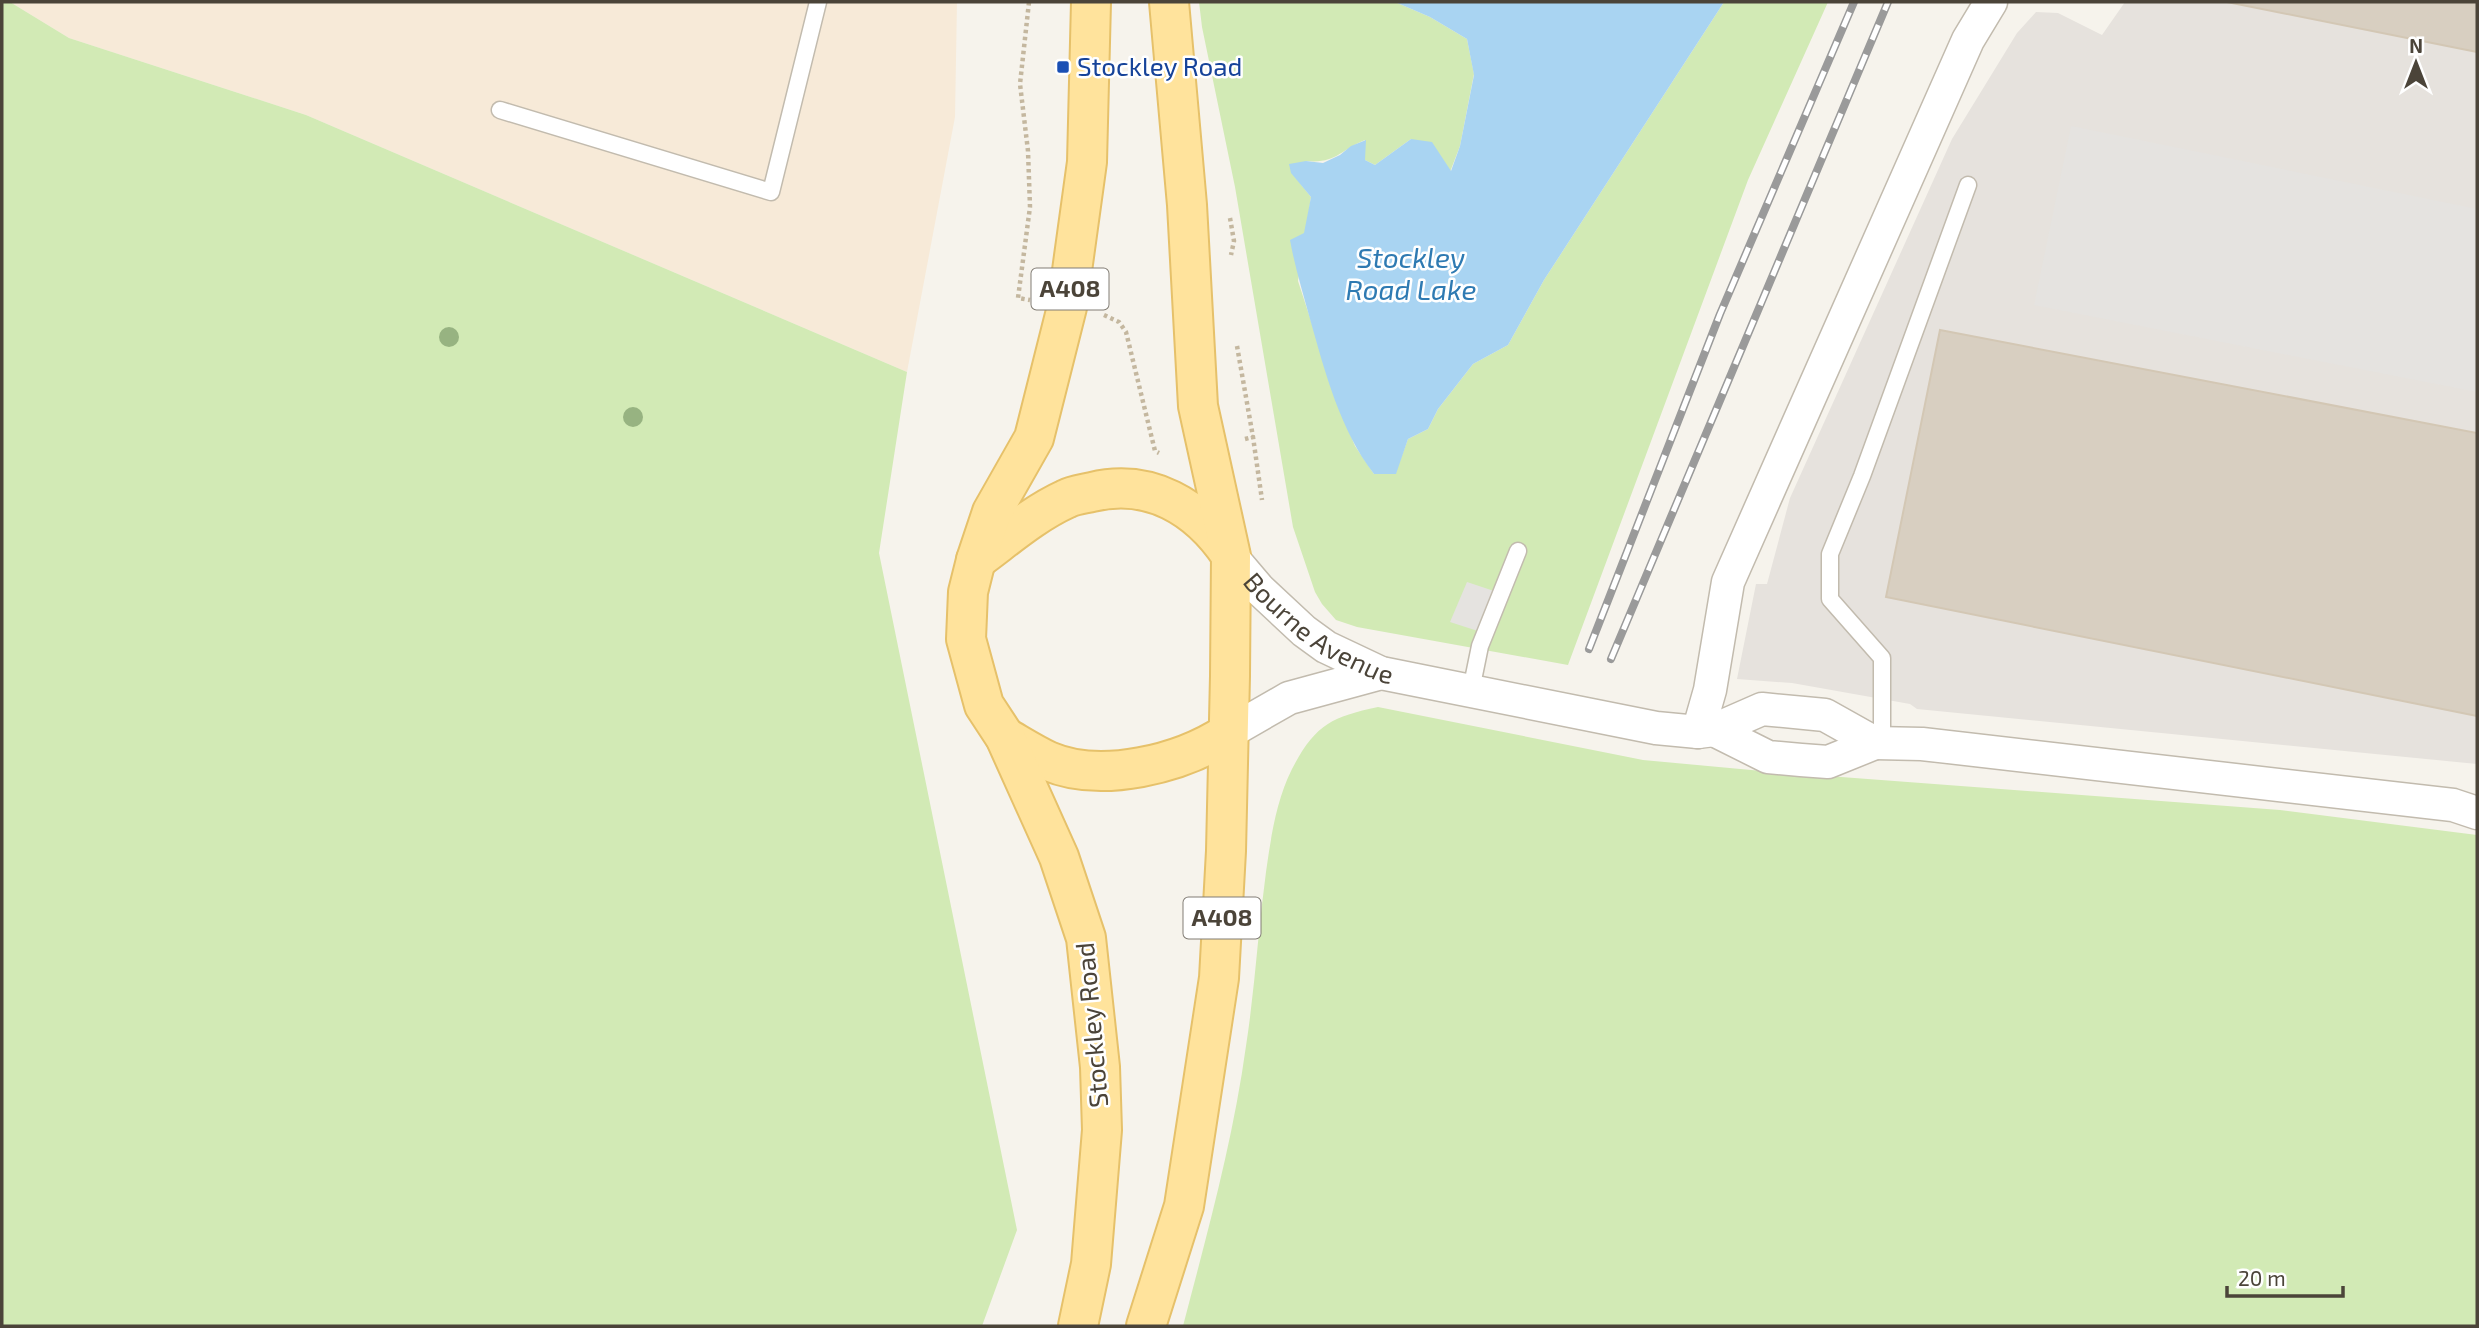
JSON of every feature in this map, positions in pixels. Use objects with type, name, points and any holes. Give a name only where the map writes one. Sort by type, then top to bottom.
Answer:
[{"type":"main road","name":"Stockley Road","points":[[1078,1326],[1091,1264],[1101,1130],[1100,1067],[1086,938],[1059,857],[1005,737],[984,705],[966,639],[968,592],[976,560],[992,512],[1034,438],[1065,318],[1087,162],[1091,2]]},
{"type":"main road","name":"A408","points":[[1146,1326],[1184,1206],[1219,978],[1226,851],[1231,556],[1198,406],[1187,205],[1169,2]]},
{"type":"main road","points":[[976,560],[1040,514],[1068,498],[1110,487],[1152,491],[1174,502],[1198,517],[1215,533],[1231,556]]},
{"type":"main road","name":"Stockley Road","points":[[1005,737],[1049,762],[1103,770],[1148,767],[1209,746],[1228,733]]},
{"type":"street","points":[[1706,731],[1728,582],[1968,40],[1992,2]]},
{"type":"street","name":"Bourne Avenue","points":[[1231,556],[1259,589],[1304,631],[1326,647],[1381,673]]},
{"type":"street","name":"Bourne Avenue","points":[[1228,733],[1289,698],[1381,673]]},
{"type":"street","points":[[1381,673],[1656,728],[1706,731],[1768,757],[1828,762],[1879,743],[1922,744],[2469,807]]},
{"type":"street","points":[[1706,731],[1762,709],[1825,715],[1879,743]]},
{"type":"lane","points":[[500,110],[771,192],[818,2]]},
{"type":"lane","points":[[1879,743],[1882,658],[1830,599],[1830,554],[1863,476],[1968,185]]},
{"type":"lane","points":[[1471,691],[1480,646],[1518,551]]},
{"type":"path","points":[[1029,2],[1020,84],[1028,151],[1030,206],[1018,298],[1040,301]]},
{"type":"path","points":[[1108,316],[1119,322],[1126,332],[1155,451],[1165,457]]},
{"type":"path","points":[[1241,440],[1253,437],[1262,505]]},
{"type":"shaded area","points":[[10,2],[957,2],[955,117],[907,372],[306,115],[69,38]]},
{"type":"shaded area","points":[[2125,2],[2477,2],[2477,764],[1917,709],[1910,704],[1792,683],[1737,679],[1756,584],[1767,584],[1790,498],[1952,139],[2017,33],[2036,12],[2058,13],[2102,35]]},
{"type":"shaded area","points":[[2071,126],[2477,209],[2477,392],[2034,305]]},
{"type":"shaded area","points":[[1467,582],[1500,593],[1484,633],[1450,622]]},
{"type":"green space","points":[[2,2],[10,2],[69,38],[306,115],[907,372],[879,553],[1017,1230],[982,1326],[2,1326]]},
{"type":"green space","points":[[1199,2],[1395,2],[1430,17],[1467,39],[1474,74],[1460,146],[1450,172],[1411,139],[1375,165],[1365,160],[1365,140],[1331,158],[1306,161],[1299,182],[1311,197],[1298,281],[1340,410],[1355,446],[1374,474],[1395,474],[1408,439],[1428,429],[1438,409],[1473,364],[1508,345],[1544,280],[1724,2],[1828,2],[1748,180],[1568,665],[1357,627],[1336,620],[1315,592],[1293,527],[1235,187]]},
{"type":"green space","points":[[1378,707],[1643,760],[2280,810],[2477,835],[2477,1326],[1183,1326],[1219,1187],[1241,1082],[1263,894],[1275,819],[1282,794],[1300,754],[1317,733],[1336,719]]},
{"type":"water","name":"Stockley Road Lake","points":[[1395,2],[1724,2],[1544,280],[1508,345],[1473,364],[1438,409],[1428,429],[1408,439],[1396,474],[1374,474],[1352,439],[1335,400],[1299,280],[1290,240],[1304,233],[1311,197],[1291,173],[1289,164],[1306,161],[1323,163],[1366,140],[1365,160],[1375,165],[1411,139],[1432,142],[1451,171],[1460,146],[1474,75],[1467,39],[1430,17]]},
{"type":"building","points":[[2227,2],[2477,2],[2477,52]]},
{"type":"building","points":[[1940,330],[2477,433],[2477,716],[1886,597]]},
{"type":"railway","points":[[1589,649],[1720,314],[1854,2]]},
{"type":"railway","points":[[1611,659],[1888,2]]},
{"type":"place","name":"Stockley Road","points":[[1063,67]]}]
